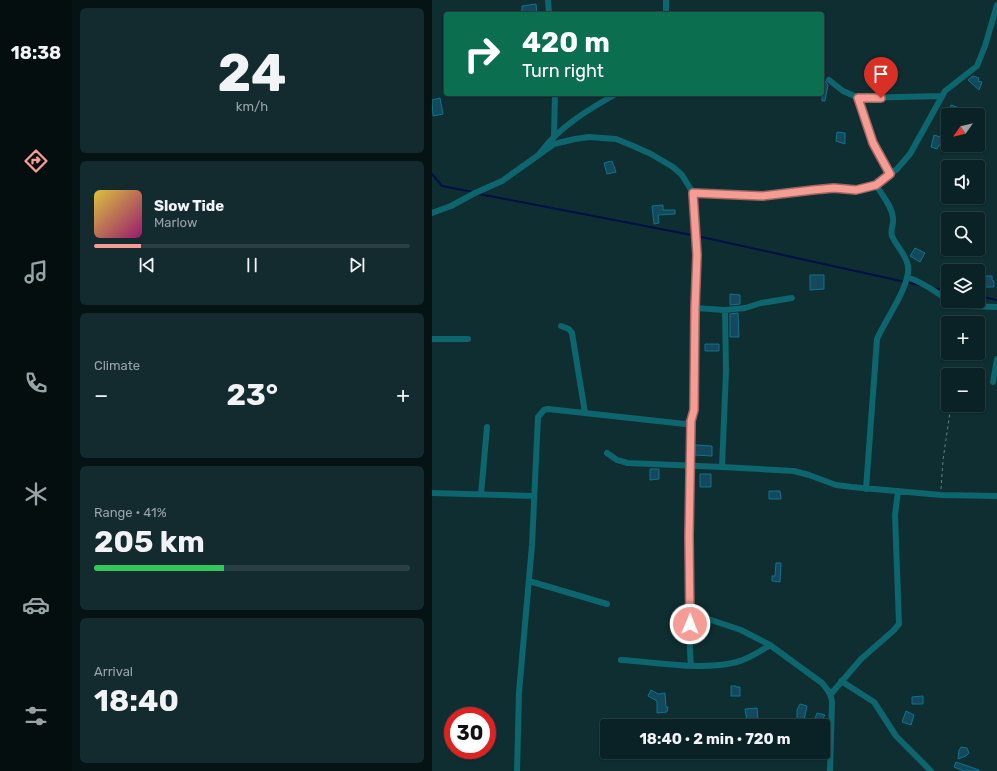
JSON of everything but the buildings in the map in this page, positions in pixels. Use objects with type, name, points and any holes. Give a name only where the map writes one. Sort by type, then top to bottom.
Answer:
[{"type":"street","points":[[548,0],[549,12]]},
{"type":"street","points":[[666,0],[666,12]]},
{"type":"street","points":[[693,193],[762,196],[834,188],[856,190],[876,185],[897,169],[910,154],[942,96],[950,87],[977,66],[997,5]]},
{"type":"street","points":[[829,80],[843,91],[858,98],[942,96]]},
{"type":"street","points":[[554,136],[555,96]]},
{"type":"street","points":[[537,157],[554,136],[586,112],[613,96]]},
{"type":"street","points":[[858,98],[873,143],[890,174]]},
{"type":"street","points":[[432,213],[451,206],[502,181],[554,144],[575,138],[589,137],[616,139],[631,144],[672,167],[682,175],[693,193],[697,255],[694,410],[691,421],[689,537],[689,646],[691,666]]},
{"type":"street","points":[[866,489],[877,339],[907,277],[908,266],[892,234],[893,216],[876,185]]},
{"type":"street","points":[[907,277],[919,281],[941,295]]},
{"type":"street","points":[[695,308],[725,310],[745,308],[761,303],[792,298]]},
{"type":"street","points":[[985,307],[997,307]]},
{"type":"street","points":[[722,467],[726,371],[725,310]]},
{"type":"street","points":[[561,326],[569,329],[572,333],[585,413]]},
{"type":"street","points":[[432,339],[468,339]]},
{"type":"street","points":[[993,382],[997,359]]},
{"type":"street","points":[[517,771],[519,692],[532,545],[538,420],[540,413],[548,409],[685,424],[691,421]]},
{"type":"street","points":[[481,494],[487,427]]},
{"type":"street","points":[[607,453],[616,460],[628,463],[794,472],[809,475],[836,484],[866,489],[941,495],[997,496]]},
{"type":"street","points":[[831,694],[861,659],[899,624],[895,515],[898,491]]},
{"type":"street","points":[[432,493],[534,496]]},
{"type":"street","points":[[529,581],[607,604]]},
{"type":"street","points":[[690,612],[740,630],[770,645],[822,684],[831,694],[832,714],[830,771]]},
{"type":"street","points":[[621,660],[706,666],[738,662],[770,645]]},
{"type":"street","points":[[841,681],[874,702],[896,736],[931,771]]},
{"type":"path","points":[[941,495],[943,460],[949,412]]},
{"type":"waterway","points":[[432,174],[442,186],[473,192]]},
{"type":"waterway","points":[[479,194],[697,236],[919,285]]},
{"type":"waterway","points":[[933,288],[941,290]]},
{"type":"waterway","points":[[985,297],[997,300]]},
{"type":"route","points":[[690,624],[689,537],[691,421],[694,410],[697,255],[697,236],[693,193],[734,196],[762,196],[796,191],[834,188],[856,190],[876,185],[890,174],[870,136],[858,98],[881,98]]}]
